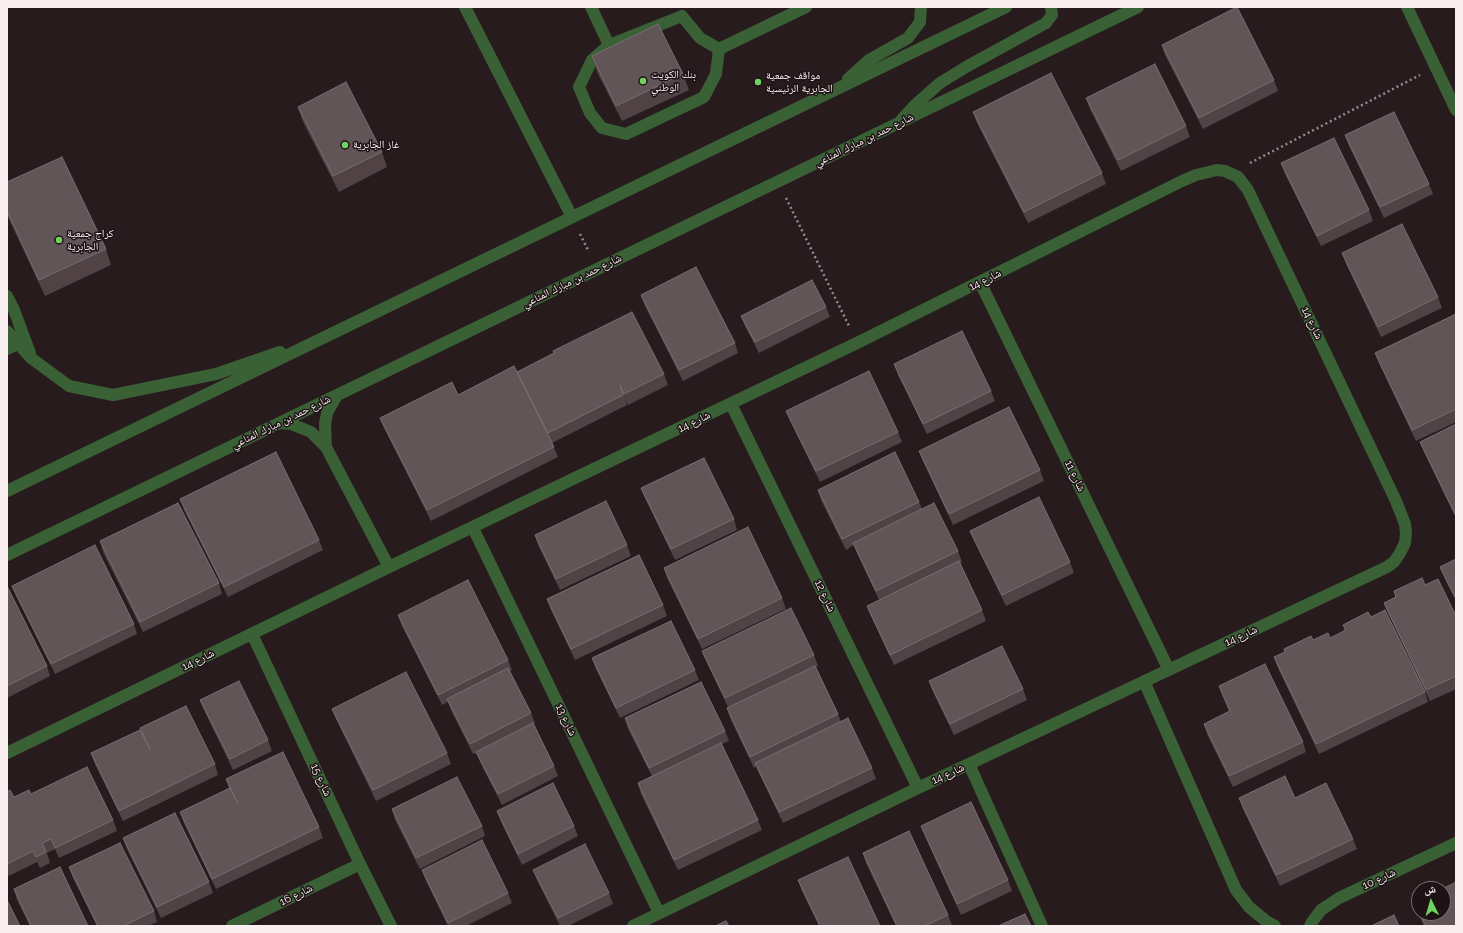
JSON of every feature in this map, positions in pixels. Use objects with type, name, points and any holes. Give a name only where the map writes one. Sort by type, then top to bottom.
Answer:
[{"type":"street","points":[[466,7],[572,217]]},
{"type":"street","points":[[591,7],[609,45]]},
{"type":"street","points":[[719,49],[806,7]]},
{"type":"street","points":[[838,89],[869,60],[908,38],[920,22],[921,7]]},
{"type":"street","points":[[7,491],[1006,7]]},
{"type":"street","points":[[897,124],[940,83],[966,66],[1046,23],[1052,15],[1051,7]]},
{"type":"street","name":"شارع حمد بن مبارك المناعي","points":[[7,555],[1138,7]]},
{"type":"street","points":[[1407,7],[1456,110]]},
{"type":"street","points":[[682,16],[700,38],[719,49],[716,74],[704,97],[626,134],[602,128],[590,113],[579,87],[592,60],[609,45],[682,16]]},
{"type":"street","name":"شارع 14","points":[[7,753],[389,567],[857,343],[1182,181],[1196,175],[1216,170],[1225,170],[1232,173],[1248,190],[1396,501],[1405,524],[1406,533],[1405,543],[1394,562],[1387,567],[918,788],[633,926]]},
{"type":"street","name":"شارع 11","points":[[980,282],[1170,670]]},
{"type":"street","points":[[7,296],[14,310],[31,358]]},
{"type":"street","points":[[7,332],[12,346],[69,386],[113,395],[216,374],[330,334]]},
{"type":"street","points":[[326,447],[325,424],[327,413],[337,394]]},
{"type":"street","name":"شارع 12","points":[[731,404],[918,788]]},
{"type":"street","points":[[280,423],[291,424],[311,432],[326,447],[389,567]]},
{"type":"street","name":"شارع 13","points":[[473,528],[659,913]]},
{"type":"street","name":"شارع 15","points":[[252,634],[360,864],[391,926]]},
{"type":"street","points":[[1144,681],[1236,890],[1249,907],[1266,921],[1276,926]]},
{"type":"street","points":[[969,764],[1042,926]]},
{"type":"street","name":"شارع 10","points":[[1310,926],[1321,910],[1333,901],[1456,843]]},
{"type":"street","name":"شارع 16","points":[[232,926],[360,864]]},
{"type":"path","points":[[1232,173],[1436,67]]},
{"type":"path","points":[[778,182],[857,343]]},
{"type":"path","points":[[572,217],[597,269]]},
{"type":"building","points":[[1237,7],[1274,80],[1199,118],[1162,45]]},
{"type":"building","name":"بنك الكويت الوطني","points":[[658,24],[683,74],[616,106],[592,56]]},
{"type":"building","points":[[1155,64],[1186,126],[1118,160],[1086,98]]},
{"type":"building","points":[[1051,73],[1102,173],[1024,212],[973,112]]},
{"type":"building","name":"غاز الجابرية","points":[[346,82],[382,152],[333,176],[298,107]]},
{"type":"building","points":[[1394,112],[1429,184],[1380,207],[1345,135]]},
{"type":"building","points":[[1334,138],[1369,210],[1317,236],[1281,163]]},
{"type":"building","name":"كراج جمعية الجابرية","points":[[62,157],[106,249],[39,280],[7,211],[7,182]]},
{"type":"building","points":[[1402,224],[1438,297],[1378,327],[1342,253]]},
{"type":"building","points":[[696,267],[735,343],[679,370],[641,295]]},
{"type":"building","points":[[812,280],[826,307],[755,342],[741,316]]},
{"type":"building","points":[[632,312],[664,374],[624,394],[620,385],[623,395],[548,433],[517,372],[554,353],[553,351]]},
{"type":"building","points":[[1456,314],[1456,409],[1412,430],[1375,353]]},
{"type":"building","points":[[962,331],[991,391],[923,424],[894,364]]},
{"type":"building","points":[[514,366],[554,447],[427,510],[380,418],[452,382],[458,395]]},
{"type":"building","points":[[869,371],[898,432],[816,471],[786,411]]},
{"type":"building","points":[[1009,407],[1040,470],[949,514],[919,451]]},
{"type":"building","points":[[1456,424],[1456,516],[1420,442]]},
{"type":"building","points":[[276,452],[319,540],[224,587],[180,499]]},
{"type":"building","points":[[895,452],[919,502],[842,539],[818,490]]},
{"type":"building","points":[[704,458],[734,519],[671,549],[641,488]]},
{"type":"building","points":[[1039,497],[1070,562],[1002,595],[970,531]]},
{"type":"building","points":[[606,501],[627,545],[556,579],[535,535]]},
{"type":"building","points":[[178,503],[219,583],[140,622],[100,541]]},
{"type":"building","points":[[934,503],[958,551],[876,591],[853,543]]},
{"type":"building","points":[[748,527],[782,598],[698,639],[664,568]]},
{"type":"building","points":[[95,545],[134,624],[51,664],[12,586]]},
{"type":"building","points":[[639,555],[663,605],[571,649],[547,599]]},
{"type":"building","points":[[1456,559],[1456,599],[1440,567]]},
{"type":"building","points":[[959,561],[982,610],[890,655],[867,606]]},
{"type":"building","points":[[1422,578],[1425,585],[1438,579],[1456,616],[1456,676],[1426,690],[1384,603],[1396,597],[1394,591]]},
{"type":"building","points":[[468,580],[508,660],[438,695],[398,615]]},
{"type":"building","points":[[7,586],[47,666],[7,686]]},
{"type":"building","points":[[791,608],[814,655],[725,698],[702,651]]},
{"type":"building","points":[[1385,610],[1425,692],[1316,744],[1274,657],[1285,652],[1284,649],[1311,636],[1313,640],[1328,633],[1330,638],[1346,630],[1343,625],[1368,612],[1371,617]]},
{"type":"building","points":[[671,621],[695,670],[616,708],[592,658]]},
{"type":"building","points":[[1002,646],[1023,689],[950,724],[929,681]]},
{"type":"building","points":[[1265,664],[1303,742],[1229,776],[1204,724],[1230,711],[1219,686]]},
{"type":"building","points":[[815,666],[838,714],[750,757],[727,708]]},
{"type":"building","points":[[508,668],[531,713],[470,744],[447,699]]},
{"type":"building","points":[[406,672],[447,753],[373,790],[332,709]]},
{"type":"building","points":[[239,681],[268,740],[230,759],[200,700]]},
{"type":"building","points":[[701,682],[725,731],[649,768],[625,718]]},
{"type":"building","points":[[186,706],[215,764],[119,811],[91,753],[140,730],[150,749],[140,728]]},
{"type":"building","points":[[848,718],[872,768],[779,812],[755,763]]},
{"type":"building","points":[[533,723],[554,766],[498,794],[476,752]]},
{"type":"building","points":[[721,743],[758,820],[674,860],[638,783]]},
{"type":"building","points":[[283,752],[319,827],[212,879],[180,812],[230,788],[238,804],[226,779]]},
{"type":"building","points":[[87,767],[113,820],[55,848],[51,839],[42,843],[46,852],[36,857],[33,851],[7,864],[7,792],[10,790],[14,797],[29,790],[31,794]]},
{"type":"building","points":[[1285,776],[1295,798],[1326,783],[1353,839],[1276,875],[1239,798]]},
{"type":"building","points":[[457,777],[482,826],[416,858],[392,809]]},
{"type":"building","points":[[553,783],[574,826],[518,854],[497,811]]},
{"type":"building","points":[[971,802],[1008,880],[957,904],[921,826]]},
{"type":"building","points":[[175,813],[209,882],[157,907],[123,838]]},
{"type":"building","points":[[909,831],[948,915],[924,926],[897,926],[863,853]]},
{"type":"building","points":[[482,840],[508,893],[448,923],[422,870]]},
{"type":"building","points":[[120,843],[154,911],[123,926],[98,926],[69,867]]},
{"type":"building","points":[[585,844],[609,893],[558,918],[533,870]]},
{"type":"building","points":[[848,857],[880,926],[820,926],[798,880]]},
{"type":"building","points":[[60,867],[88,926],[31,926],[14,889]]},
{"type":"building","points":[[1456,882],[1456,926],[1426,926],[1423,921],[1451,921],[1451,884]]},
{"type":"building","points":[[7,900],[20,926],[7,926]]},
{"type":"building","points":[[1025,914],[1031,926],[998,926]]},
{"type":"building","points":[[1394,915],[1399,926],[1371,926]]},
{"type":"building","points":[[726,921],[729,926],[715,926]]},
{"type":"place","name":"بنك الكويت الوطني","points":[[643,81]]},
{"type":"place","name":"مواقف جمعية الجابرية الرئيسية","points":[[758,82]]},
{"type":"place","name":"غاز الجابرية","points":[[345,145]]},
{"type":"place","name":"كراج جمعية الجابرية","points":[[59,240]]}]
